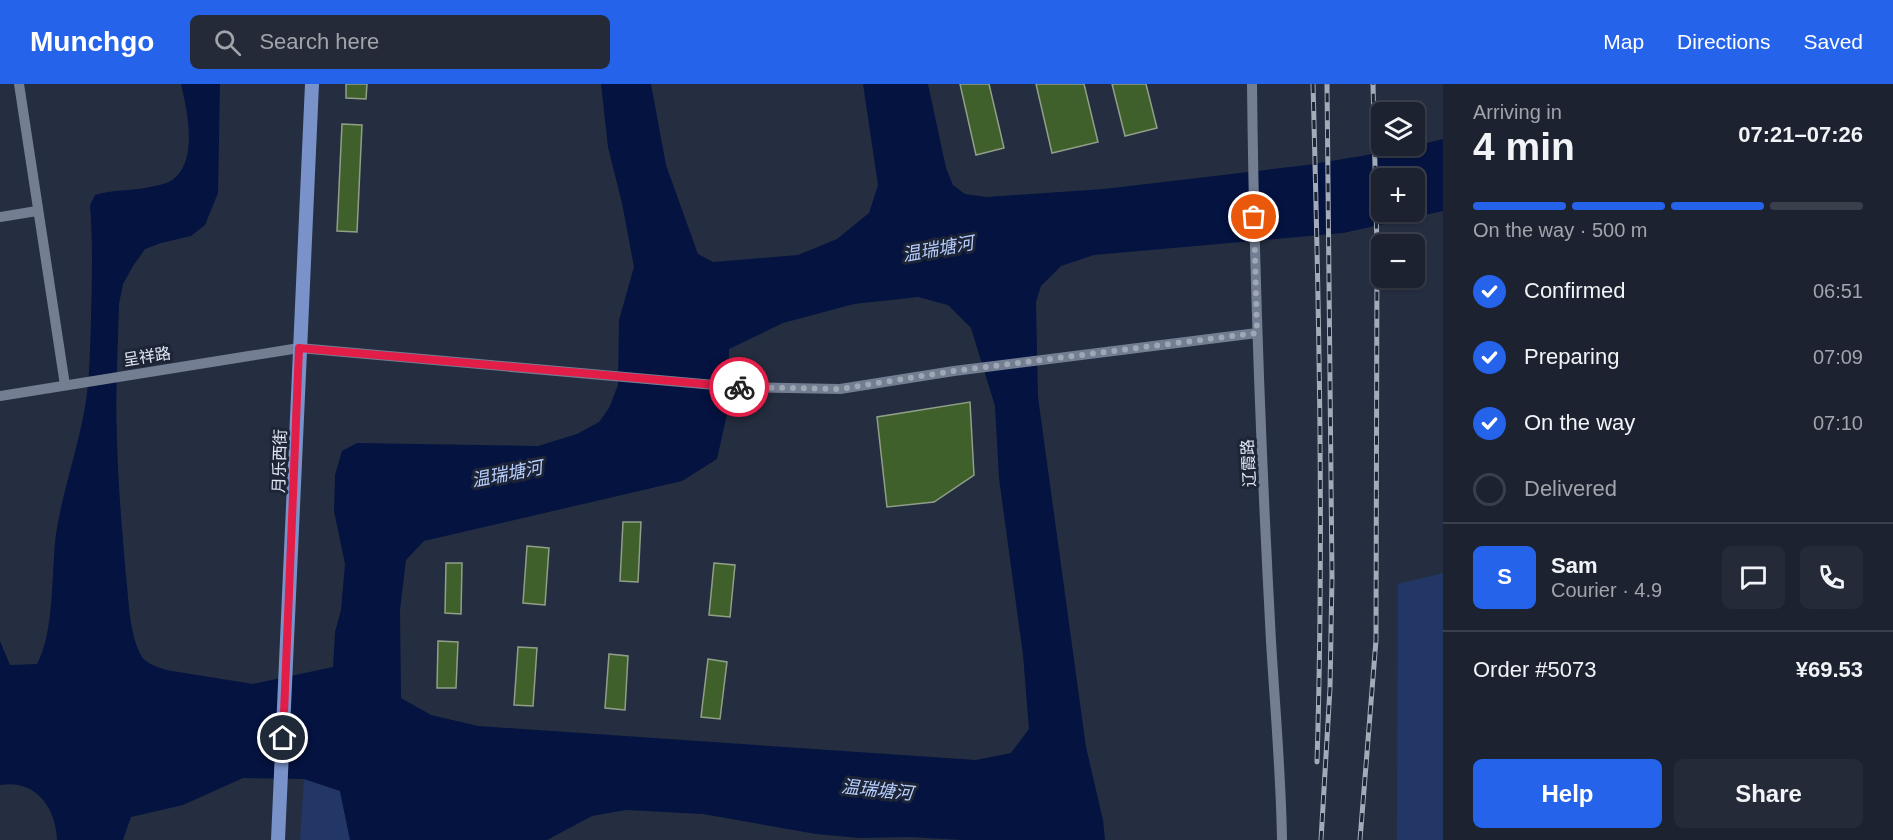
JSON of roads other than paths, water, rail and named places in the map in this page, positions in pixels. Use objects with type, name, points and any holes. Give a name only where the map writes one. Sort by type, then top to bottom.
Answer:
[{"type":"main road","name":"月乐西街","points":[[278,834],[312,84]]},
{"type":"street","points":[[19,84],[65,385]]},
{"type":"street","name":"辽霞路","points":[[1252,84],[1257,333],[1271,643],[1281,774],[1282,840]]},
{"type":"street","points":[[0,217],[37,211]]},
{"type":"street","name":"呈祥路","points":[[0,396],[299,348],[737,387],[840,389],[954,371],[1257,333]]},
{"type":"water","name":"温瑞塘河","points":[[181,84],[220,84],[218,193],[205,225],[191,236],[145,249],[123,284],[119,304],[116,421],[120,507],[129,607],[134,639],[142,657],[150,663],[166,670],[253,684],[333,667],[335,632],[341,610],[345,564],[334,511],[335,475],[342,451],[357,443],[538,446],[577,434],[599,422],[609,408],[618,385],[619,320],[634,267],[622,203],[608,147],[601,84],[651,84],[666,165],[698,254],[713,262],[798,255],[837,239],[869,213],[878,185],[863,84],[928,84],[946,168],[953,185],[965,194],[986,197],[1104,189],[1307,165],[1371,154],[1425,156],[1425,144],[1443,139],[1443,211],[1425,215],[1425,168],[1371,168],[1371,222],[1393,222],[1343,233],[1094,255],[1061,266],[1041,286],[1036,302],[1038,397],[1086,747],[1103,820],[1105,840],[860,838],[816,834],[703,814],[626,810],[592,816],[547,840],[350,840],[340,791],[304,779],[243,778],[183,805],[131,817],[123,840],[57,840],[53,817],[42,798],[34,791],[24,787],[13,784],[0,785],[0,641],[10,665],[37,664],[47,635],[56,534],[83,418],[87,391],[92,276],[90,205],[95,195],[148,188],[172,180],[186,161],[188,121]],"holes":[[[918,297],[948,305],[971,328],[995,406],[999,478],[1023,655],[1029,729],[1011,753],[976,760],[478,726],[431,715],[401,698],[400,610],[406,560],[424,541],[682,481],[717,459],[727,414],[729,349],[783,323],[854,304]]]},
{"type":"railway","points":[[1313,84],[1319,338],[1320,508],[1317,762]]},
{"type":"railway","points":[[1321,840],[1330,688],[1332,577],[1327,84]]},
{"type":"railway","points":[[1360,840],[1376,640],[1377,249],[1373,84]]}]
